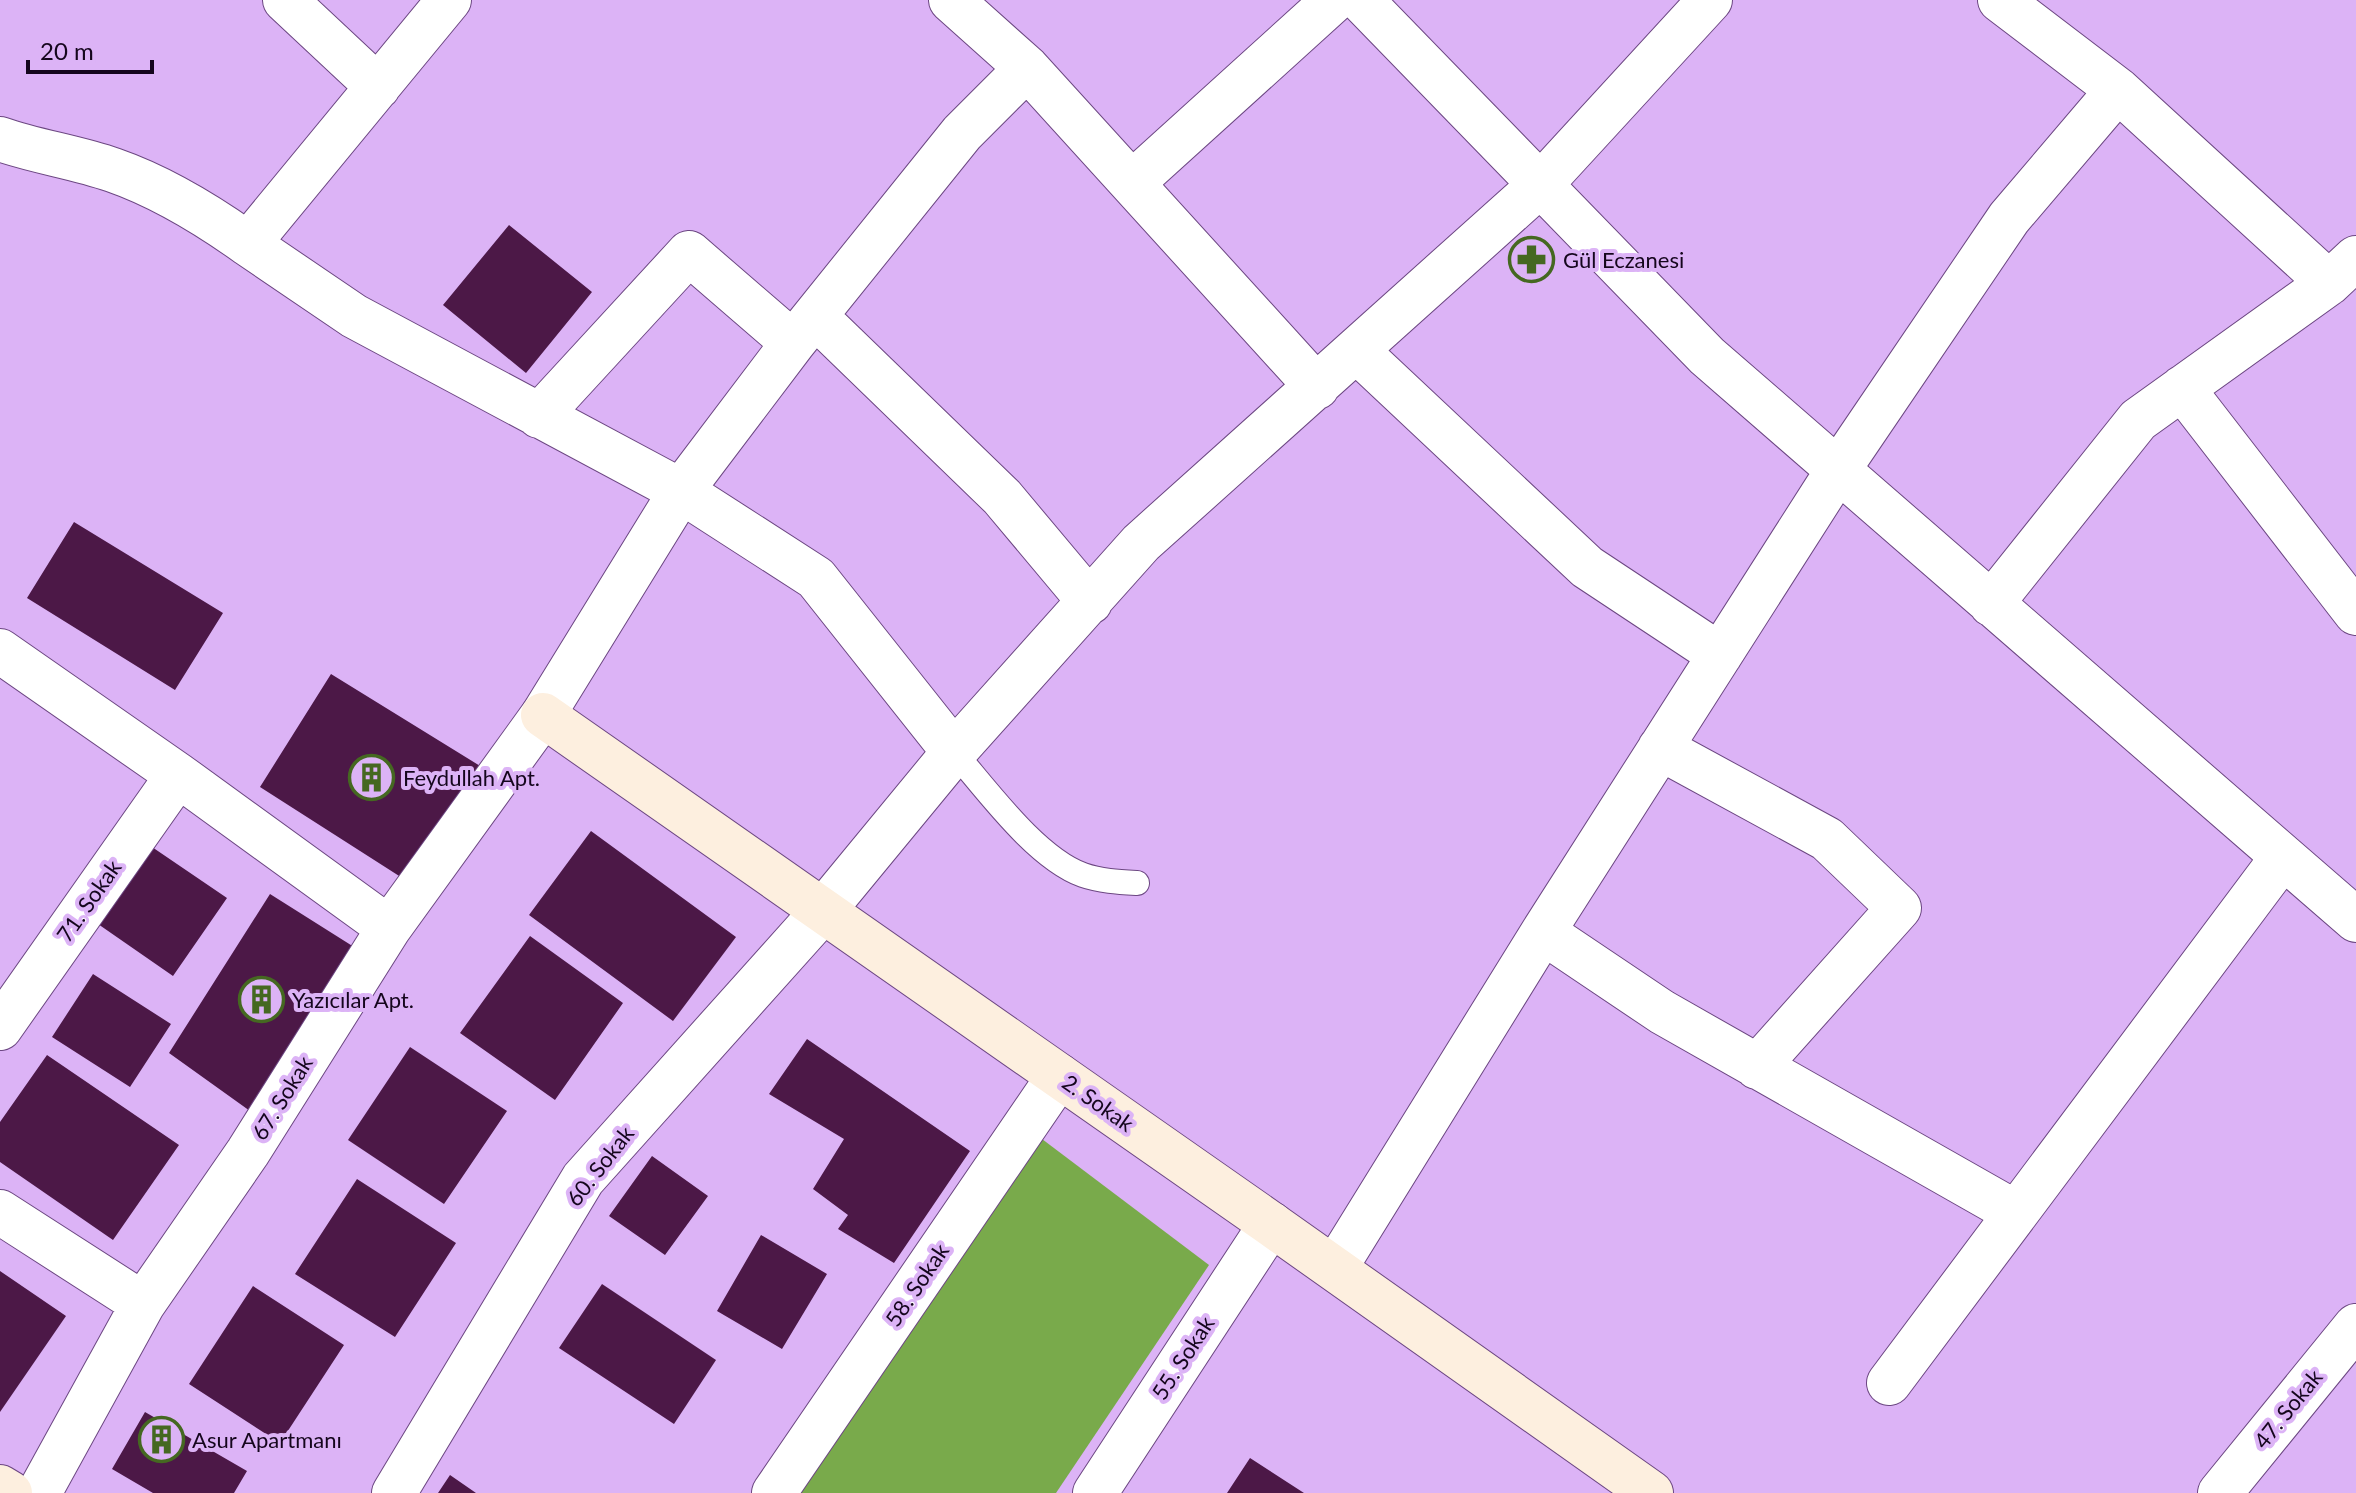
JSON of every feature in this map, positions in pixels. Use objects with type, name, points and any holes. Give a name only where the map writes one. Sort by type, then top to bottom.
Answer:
[{"type":"street","points":[[285,0],[378,87]]},
{"type":"street","points":[[248,244],[449,0]]},
{"type":"street","points":[[951,0],[1027,68],[1317,387]]},
{"type":"street","points":[[1132,183],[1334,0]]},
{"type":"street","points":[[1361,0],[1707,356],[2356,920]]},
{"type":"street","name":"60. Sokak","points":[[394,1493],[583,1179],[823,911],[954,752],[1141,543],[1540,185],[1710,0]]},
{"type":"street","points":[[1991,604],[2138,420],[2342,271],[2118,90],[2000,0]]},
{"type":"street","name":"67. Sokak","points":[[39,1493],[143,1304],[248,1152],[389,928],[543,715],[681,491],[804,330],[962,133],[1027,68]]},
{"type":"street","points":[[1335,1268],[1543,932],[1838,470],[2009,218],[2118,90]]},
{"type":"street","points":[[0,139],[99,165],[143,182],[204,213],[354,316],[681,491],[816,578],[954,752]]},
{"type":"street","points":[[539,416],[689,253],[804,330],[1002,497],[1090,602]]},
{"type":"street","points":[[1357,351],[1587,567],[1720,655]]},
{"type":"street","points":[[2182,388],[2356,613]]},
{"type":"street","points":[[0,651],[389,928]]},
{"type":"street","name":"2. Sokak","points":[[543,715],[1335,1268],[1651,1493]]},
{"type":"street","points":[[1660,748],[1827,839],[1899,908],[1757,1067]]},
{"type":"street","name":"71. Sokak","points":[[0,1028],[178,775]]},
{"type":"street","points":[[1889,1383],[2282,858]]},
{"type":"street","points":[[1543,932],[1662,1012],[2016,1213]]},
{"type":"street","name":"58. Sokak","points":[[774,1493],[1059,1076]]},
{"type":"street","points":[[0,1212],[143,1304]]},
{"type":"street","name":"55. Sokak","points":[[1095,1493],[1271,1224]]},
{"type":"street","name":"47. Sokak","points":[[2220,1493],[2356,1326]]},
{"type":"street","points":[[0,1487],[10,1493]]},
{"type":"lane","points":[[954,752],[1030,839],[1046,853],[1082,874],[1109,881],[1137,883]]},
{"type":"green space","points":[[1042,1139],[1209,1265],[1056,1493],[797,1493]]},
{"type":"building","points":[[509,225],[592,292],[526,373],[443,305]]},
{"type":"building","points":[[74,522],[223,613],[175,690],[27,598]]},
{"type":"building","name":"Feydullah Apt.","points":[[331,674],[485,769],[407,881],[260,787]]},
{"type":"building","points":[[591,831],[736,937],[673,1021],[529,915]]},
{"type":"building","points":[[152,847],[227,898],[173,976],[98,924]]},
{"type":"building","name":"Yazıcılar Apt.","points":[[270,894],[354,947],[250,1111],[169,1053]]},
{"type":"building","points":[[530,936],[623,1003],[555,1100],[460,1033]]},
{"type":"building","points":[[93,974],[171,1024],[130,1087],[52,1037]]},
{"type":"building","points":[[807,1039],[970,1151],[894,1263],[838,1229],[848,1215],[813,1189],[844,1139],[769,1094]]},
{"type":"building","points":[[410,1047],[507,1111],[444,1204],[348,1140]]},
{"type":"building","points":[[47,1055],[179,1145],[113,1240],[0,1162],[0,1122]]},
{"type":"building","points":[[652,1156],[708,1196],[665,1255],[609,1216]]},
{"type":"building","points":[[357,1179],[456,1243],[395,1337],[295,1274]]},
{"type":"building","points":[[761,1235],[827,1274],[782,1349],[717,1311]]},
{"type":"building","points":[[0,1271],[66,1316],[0,1412]]},
{"type":"building","points":[[602,1284],[716,1360],[674,1424],[559,1348]]},
{"type":"building","points":[[253,1286],[344,1345],[280,1443],[189,1384]]},
{"type":"building","name":"Asur Apartmanı","points":[[145,1412],[247,1471],[234,1493],[153,1493],[112,1469]]},
{"type":"building","points":[[1250,1458],[1304,1493],[1227,1493]]},
{"type":"building","points":[[450,1475],[476,1493],[438,1493]]},
{"type":"place","name":"Gül Eczanesi","points":[[1532,260]]},
{"type":"place","name":"Feydullah Apt.","points":[[372,778]]},
{"type":"place","name":"Yazıcılar Apt.","points":[[261,1000]]},
{"type":"place","name":"Asur Apartmanı","points":[[161,1440]]}]
